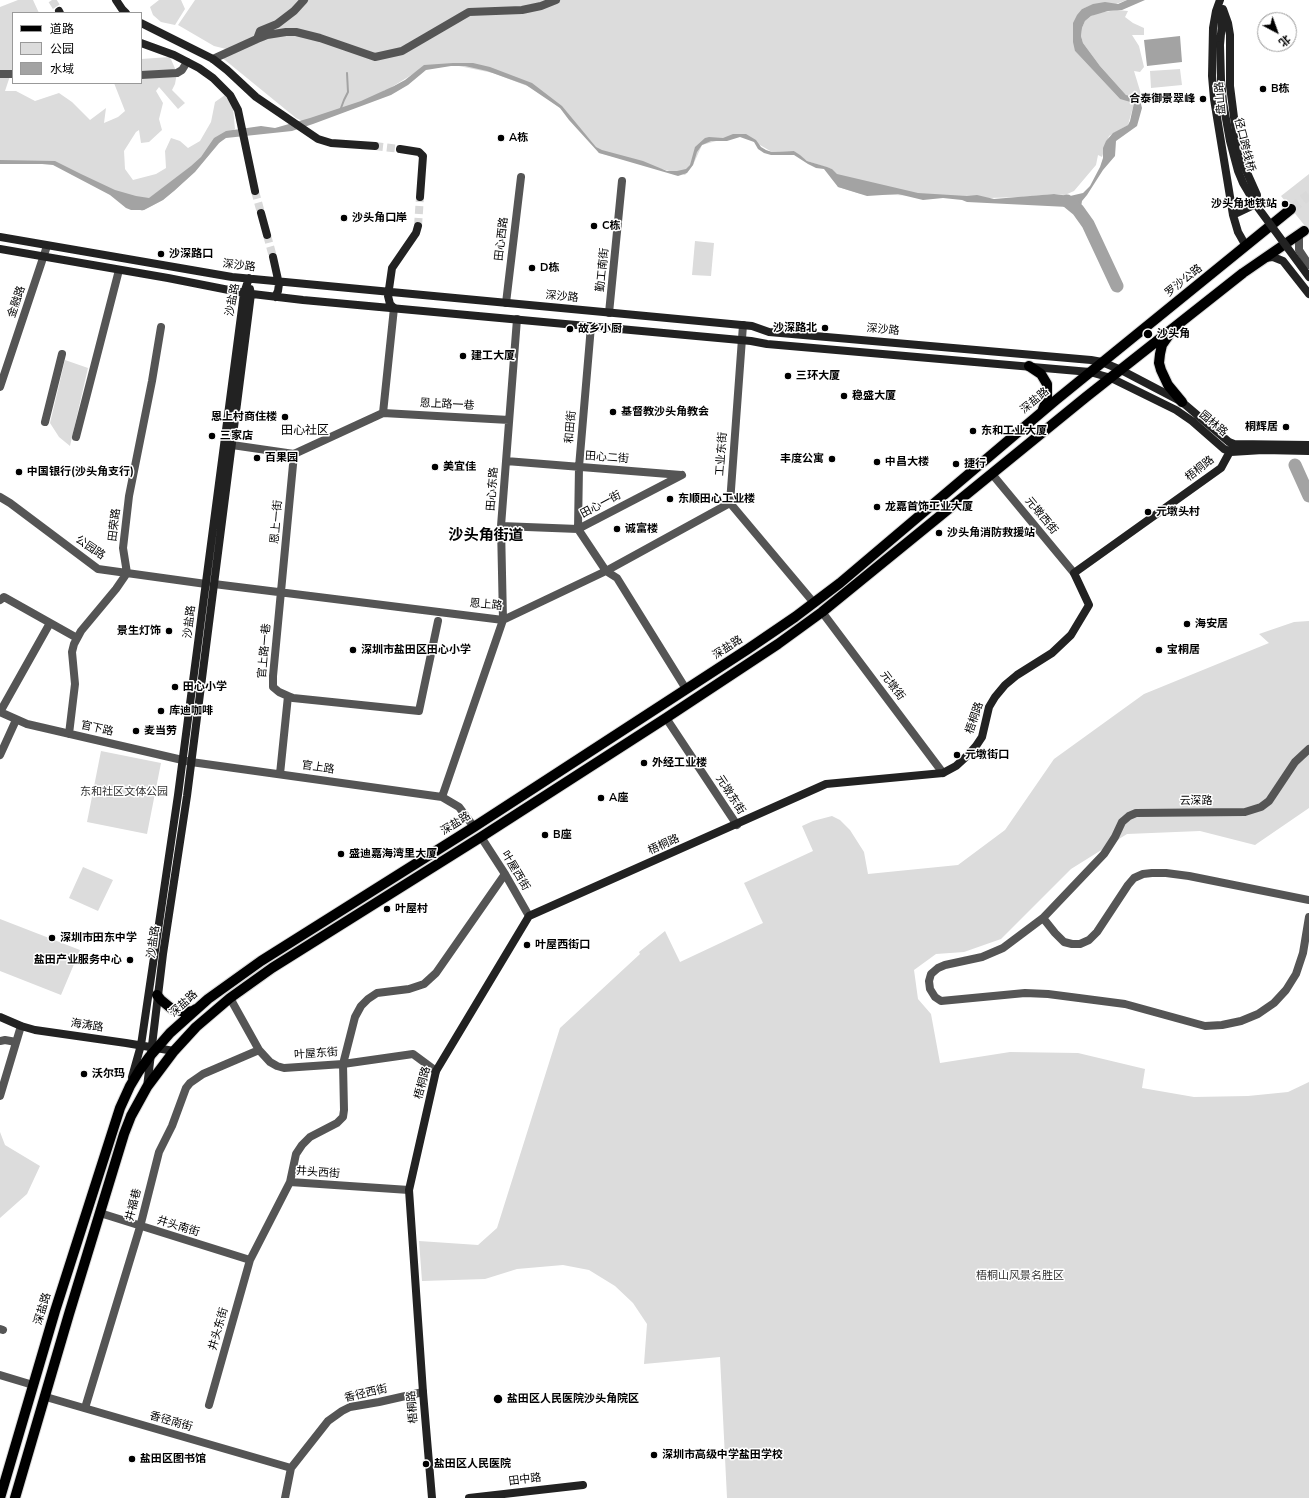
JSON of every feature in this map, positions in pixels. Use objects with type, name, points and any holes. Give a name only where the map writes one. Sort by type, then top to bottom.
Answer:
[{"type":"main road","points":[[116,0],[125,12]]},
{"type":"main road","name":"盘山路","points":[[1220,0],[1216,10],[1213,28],[1212,76],[1214,100],[1233,215],[1238,232],[1246,246]]},
{"type":"main road","name":"盘山路","points":[[1220,45],[1224,0]]},
{"type":"main road","name":"盘山路","points":[[1223,9],[1230,35],[1230,86],[1238,141],[1244,166],[1257,195],[1257,200],[1254,205],[1233,215]]},
{"type":"main road","points":[[142,24],[213,59],[256,97],[323,141],[331,143],[375,146]]},
{"type":"main road","points":[[142,42],[187,62],[213,78],[234,100],[239,116],[255,191]]},
{"type":"main road","name":"径口跨线桥","points":[[1220,45],[1223,102],[1230,141],[1238,171],[1256,205],[1309,277]]},
{"type":"main road","points":[[400,149],[419,152],[424,156],[420,197]]},
{"type":"main road","name":"罗沙公路","points":[[1090,372],[1291,209]]},
{"type":"main road","points":[[260,213],[267,235]]},
{"type":"main road","points":[[394,308],[389,302],[393,264],[416,233],[418,226]]},
{"type":"main road","points":[[15,1498],[46,1397],[64,1329],[124,1134],[147,1087],[174,1051],[196,1027],[230,998],[272,968],[481,837],[778,644],[822,612],[1121,370],[1264,258],[1301,233]]},
{"type":"main road","name":"深沙路","points":[[0,237],[224,276],[743,325],[752,326],[769,332],[1071,358],[1102,362],[1121,370]]},
{"type":"main road","points":[[0,249],[247,293],[517,320],[741,340],[767,344],[1090,372],[1111,378]]},
{"type":"main road","points":[[273,257],[278,282],[278,289],[275,296]]},
{"type":"main road","points":[[1264,258],[1274,257],[1283,261],[1309,294]]},
{"type":"main road","name":"沙盐路","points":[[147,1087],[153,1050],[158,995],[249,278]]},
{"type":"main road","name":"沙盐路","points":[[210,584],[232,445],[247,293]]},
{"type":"main road","points":[[1175,328],[1162,345],[1160,363],[1161,370],[1168,385],[1182,402]]},
{"type":"main road","points":[[1029,366],[1041,374],[1046,384],[1047,400],[1038,414]]},
{"type":"main road","name":"园林路","points":[[1121,370],[1182,402],[1229,442],[1233,448]]},
{"type":"main road","name":"深盐路","points":[[0,1498],[55,1311],[112,1129],[130,1086],[153,1050],[200,1005],[260,961],[474,827],[773,632],[814,603],[1090,372]]},
{"type":"main road","name":"园林路","points":[[1111,378],[1181,413],[1224,449],[1309,445]]},
{"type":"main road","name":"园林路","points":[[1233,448],[1309,451]]},
{"type":"main road","name":"梧桐路","points":[[432,1498],[409,1190],[436,1071],[529,916],[826,784],[943,773],[956,766],[968,755],[982,737],[989,707],[1005,685],[1017,675],[1052,653],[1071,635],[1089,605],[1074,573],[1222,468],[1233,448]]},
{"type":"main road","points":[[659,707],[666,718]]},
{"type":"main road","name":"沙盐路","points":[[130,1086],[141,1045],[187,762]]},
{"type":"main road","points":[[158,995],[166,1005],[179,1011],[193,1011],[200,1005]]},
{"type":"main road","name":"海涛路","points":[[0,1017],[35,1030],[141,1045],[153,1050],[174,1051]]},
{"type":"main road","name":"田中路","points":[[469,1498],[583,1485]]},
{"type":"street","points":[[257,39],[260,31],[277,24],[294,11],[304,0]]},
{"type":"street","points":[[213,59],[267,35],[286,32],[296,32],[320,38],[375,57],[402,51],[470,12],[522,10],[541,6],[556,0]]},
{"type":"street","points":[[142,75],[177,73],[182,70],[187,62]]},
{"type":"street","points":[[0,74],[12,74]]},
{"type":"street","name":"田心西路","points":[[506,303],[521,177]]},
{"type":"street","name":"勤工南街","points":[[609,312],[622,181]]},
{"type":"street","points":[[1301,233],[1299,250],[1309,265]]},
{"type":"street","name":"金融路","points":[[0,387],[47,246]]},
{"type":"street","points":[[76,437],[119,270]]},
{"type":"street","points":[[384,413],[394,308]]},
{"type":"street","name":"田心东路","points":[[442,797],[503,620],[501,526],[517,320]]},
{"type":"street","name":"工业东街","points":[[730,503],[743,325]]},
{"type":"street","name":"和田街","points":[[578,529],[579,467],[591,326]]},
{"type":"street","name":"田荣路","points":[[127,573],[123,548],[129,496],[152,381],[161,327]]},
{"type":"street","points":[[45,422],[62,354]]},
{"type":"street","name":"恩上路一巷","points":[[294,454],[384,413],[509,420]]},
{"type":"street","points":[[232,445],[294,454]]},
{"type":"street","name":"恩上一街","points":[[281,592],[294,454]]},
{"type":"street","name":"田心二街","points":[[506,461],[682,475]]},
{"type":"street","name":"元墩西街","points":[[992,474],[1074,573]]},
{"type":"street","name":"田心一街","points":[[501,526],[578,529],[682,475]]},
{"type":"street","name":"公园路","points":[[0,497],[98,569],[210,584]]},
{"type":"street","points":[[730,503],[814,603]]},
{"type":"street","name":"恩上路","points":[[210,584],[503,620],[606,571],[730,503]]},
{"type":"street","points":[[578,529],[606,571],[617,578],[686,689]]},
{"type":"street","points":[[69,734],[75,684],[72,652],[77,638],[127,573]]},
{"type":"street","name":"官上路一巷","points":[[281,592],[273,687],[279,692],[288,696]]},
{"type":"street","points":[[0,600],[4,597],[77,638]]},
{"type":"street","name":"元墩街","points":[[822,612],[943,773]]},
{"type":"street","points":[[280,774],[288,696],[293,698],[419,711],[438,621]]},
{"type":"street","points":[[0,712],[50,623]]},
{"type":"street","name":"官下路","points":[[0,712],[27,724],[187,762]]},
{"type":"street","name":"元墩东街","points":[[666,718],[736,825]]},
{"type":"street","points":[[0,755],[16,720]]},
{"type":"street","name":"云深路","points":[[1043,918],[1104,854],[1115,837],[1122,822],[1129,816],[1136,813],[1245,812],[1261,807],[1270,801],[1295,762],[1309,749]]},
{"type":"street","name":"官上路","points":[[187,762],[442,797]]},
{"type":"street","points":[[442,797],[459,807],[474,827]]},
{"type":"street","name":"叶屋西街","points":[[481,837],[505,874],[529,916]]},
{"type":"street","points":[[1309,900],[1189,876],[1166,873],[1143,874],[1134,878],[1128,885],[1097,932],[1089,940],[1080,944],[1064,942],[1055,934],[1043,918],[1003,948],[982,957],[945,965],[938,968],[932,974],[929,981],[930,989],[935,997],[941,1000],[1025,993],[1048,994],[1125,1004],[1205,1026],[1222,1025],[1241,1021],[1258,1014],[1274,1003],[1286,990],[1296,974],[1303,953],[1309,917]]},
{"type":"street","points":[[290,1182],[296,1154],[302,1145],[310,1137],[337,1123],[343,1117],[343,1064],[355,1017],[361,1006],[368,998],[377,993],[409,989],[424,984],[436,973],[505,874]]},
{"type":"street","name":"叶屋东街","points":[[230,998],[259,1050],[270,1062],[277,1066],[284,1068],[343,1064],[413,1054],[436,1071]]},
{"type":"street","points":[[0,1096],[21,1026]]},
{"type":"street","points":[[0,1041],[5,1040],[16,1042]]},
{"type":"street","name":"井福巷","points":[[85,1408],[140,1227],[159,1152],[172,1126],[186,1088],[190,1083],[203,1074],[259,1050]]},
{"type":"street","name":"井头西街","points":[[250,1260],[290,1182],[409,1190]]},
{"type":"street","name":"井头南街","points":[[100,1213],[140,1227],[250,1260]]},
{"type":"street","name":"井头东街","points":[[209,1404],[250,1260]]},
{"type":"street","points":[[0,1375],[34,1385]]},
{"type":"street","name":"香径西街","points":[[291,1468],[328,1421],[342,1411],[350,1407],[423,1392]]},
{"type":"street","name":"香径南街","points":[[46,1397],[291,1468]]},
{"type":"street","points":[[285,1498],[291,1468]]},
{"type":"green space","points":[[18,0],[33,0],[39,12],[12,12],[12,70],[5,91],[16,91],[35,101],[59,93],[72,102],[90,120],[106,108],[104,123],[118,117],[125,111],[114,84],[142,84],[142,59],[170,57],[177,73],[172,90],[185,103],[178,109],[159,87],[156,91],[163,103],[159,119],[162,130],[149,142],[141,143],[139,130],[136,132],[124,151],[125,169],[133,180],[156,174],[166,168],[165,151],[171,138],[180,141],[188,148],[200,141],[211,122],[215,102],[225,95],[233,108],[235,129],[222,140],[196,170],[176,189],[163,200],[142,211],[51,163],[0,162],[0,7]]},
{"type":"green space","points":[[159,0],[181,0],[185,9],[175,25],[161,22],[153,15],[150,7]]},
{"type":"green space","points":[[195,0],[1127,0],[1116,4],[1092,5],[1082,9],[1075,51],[1120,99],[1135,100],[1128,125],[1109,136],[1102,157],[1098,155],[1096,165],[1074,191],[1065,195],[1054,194],[989,198],[861,194],[838,187],[832,169],[807,161],[794,151],[772,152],[741,134],[702,145],[693,165],[685,175],[599,153],[591,141],[560,108],[532,87],[534,85],[530,87],[493,73],[454,65],[421,69],[387,90],[384,90],[386,94],[306,123],[296,118],[220,56],[230,50],[214,46],[178,25]]},
{"type":"green space","points":[[1117,10],[1128,11],[1125,17],[1144,28],[1144,35],[1132,35],[1139,46],[1144,67],[1140,72],[1134,71],[1141,94],[1137,98],[1126,95],[1100,66],[1083,43],[1081,36],[1085,21],[1091,16],[1098,13]]},
{"type":"green space","points":[[1180,69],[1182,85],[1151,88],[1150,71]]},
{"type":"green space","points":[[1309,174],[1309,231],[1281,196]]},
{"type":"green space","points":[[695,241],[714,243],[711,276],[692,275]]},
{"type":"green space","points":[[65,360],[88,368],[70,446],[59,437],[50,423]]},
{"type":"green space","name":"梧桐山风景名胜区","points":[[1309,621],[1309,808],[1255,845],[1200,831],[1127,834],[1071,869],[1001,939],[964,952],[936,954],[914,970],[918,999],[931,1014],[940,1063],[1010,1052],[1078,1053],[1145,1069],[1142,1088],[1194,1097],[1248,1096],[1288,1092],[1309,1082],[1309,1498],[727,1498],[720,1357],[644,1364],[647,1324],[633,1303],[615,1286],[589,1270],[563,1265],[517,1269],[485,1279],[422,1281],[419,1241],[478,1245],[497,1228],[560,1028],[640,954],[639,952],[665,931],[680,962],[763,923],[744,883],[813,851],[802,826],[813,821],[832,816],[840,820],[850,830],[864,852],[868,874],[958,865],[1005,830],[1054,759],[1144,694],[1269,643],[1259,634],[1294,622]]},
{"type":"green space","name":"东和社区文体公园","points":[[101,751],[161,763],[147,834],[87,822]]},
{"type":"green space","points":[[83,867],[113,880],[98,911],[69,898]]},
{"type":"green space","points":[[0,919],[80,950],[61,995],[0,971]]},
{"type":"green space","points":[[0,1132],[5,1145],[40,1166],[27,1194],[0,1218]]},
{"type":"water","points":[[1127,0],[1145,0],[1122,10],[1108,11],[1091,16],[1085,21],[1081,36],[1083,43],[1100,66],[1126,95],[1140,100],[1142,108],[1137,126],[1116,141],[1115,156],[1103,170],[1082,201],[1081,207],[1070,209],[1068,207],[967,202],[943,198],[923,200],[898,194],[867,196],[838,187],[824,169],[816,168],[794,155],[771,155],[764,153],[758,149],[754,142],[740,137],[727,141],[711,141],[702,145],[697,152],[693,165],[687,173],[678,176],[599,153],[560,108],[526,85],[487,71],[465,66],[451,66],[426,70],[408,85],[391,95],[292,131],[226,138],[219,143],[195,172],[174,191],[163,200],[144,210],[131,210],[126,208],[110,195],[53,165],[0,164],[0,160],[55,161],[115,190],[149,198],[191,166],[201,157],[214,138],[226,131],[261,126],[275,128],[361,101],[405,80],[424,65],[473,63],[490,67],[532,83],[562,106],[596,147],[643,161],[667,171],[686,169],[690,165],[695,147],[705,138],[723,138],[733,134],[746,134],[756,140],[761,147],[766,150],[772,152],[794,151],[807,161],[832,169],[837,174],[918,193],[967,196],[977,195],[994,199],[1054,194],[1070,196],[1083,193],[1090,186],[1100,167],[1103,158],[1103,148],[1106,141],[1113,133],[1128,125],[1134,103],[1120,99],[1075,51],[1073,42],[1073,23],[1082,9],[1093,4],[1105,2],[1118,4]]},
{"type":"water","points":[[1180,36],[1182,62],[1147,66],[1144,40]]},
{"type":"waterway","points":[[341,108],[348,92],[347,73]]},
{"type":"waterway","points":[[1067,201],[1078,210],[1088,224],[1117,286]]},
{"type":"waterway","points":[[1295,465],[1309,496]]},
{"type":"tunnel","points":[[52,0],[59,11]]},
{"type":"tunnel","points":[[375,146],[400,149]]},
{"type":"tunnel","points":[[255,191],[261,213]]},
{"type":"tunnel","points":[[1291,209],[1309,195]]},
{"type":"tunnel","points":[[418,226],[420,197]]},
{"type":"tunnel","points":[[267,235],[273,257]]},
{"type":"place","name":"B栋","points":[[1263,89]]},
{"type":"place","name":"合泰御景翠峰","points":[[1203,99]]},
{"type":"place","name":"A栋","points":[[501,138]]},
{"type":"place","name":"沙头角地铁站","points":[[1285,204]]},
{"type":"place","name":"沙头角口岸","points":[[344,218]]},
{"type":"place","name":"C栋","points":[[594,226]]},
{"type":"place","name":"沙深路口","points":[[161,254]]},
{"type":"place","name":"D栋","points":[[532,268]]},
{"type":"place","name":"沙深路北","points":[[825,328]]},
{"type":"place","name":"故乡小厨","points":[[570,329]]},
{"type":"place","name":"沙头角","points":[[1148,334]]},
{"type":"place","name":"建工大厦","points":[[463,356]]},
{"type":"place","name":"三环大厦","points":[[788,376]]},
{"type":"place","name":"稳盛大厦","points":[[844,396]]},
{"type":"place","name":"基督教沙头角教会","points":[[613,412]]},
{"type":"place","name":"恩上村商住楼","points":[[285,417]]},
{"type":"place","name":"桐辉居","points":[[1286,427]]},
{"type":"place","name":"东和工业大厦","points":[[973,431]]},
{"type":"place","name":"三家店","points":[[212,436]]},
{"type":"place","name":"百果园","points":[[257,458]]},
{"type":"place","name":"丰度公寓","points":[[832,459]]},
{"type":"place","name":"中昌大楼","points":[[877,462]]},
{"type":"place","name":"捷行","points":[[956,464]]},
{"type":"place","name":"美宜佳","points":[[435,467]]},
{"type":"place","name":"中国银行(沙头角支行)","points":[[19,472]]},
{"type":"place","name":"东顺田心工业楼","points":[[670,499]]},
{"type":"place","name":"龙嘉首饰工业大厦","points":[[877,507]]},
{"type":"place","name":"元墩头村","points":[[1148,512]]},
{"type":"place","name":"诚富楼","points":[[617,529]]},
{"type":"place","name":"沙头角消防救援站","points":[[939,533]]},
{"type":"place","name":"海安居","points":[[1187,624]]},
{"type":"place","name":"景生灯饰","points":[[169,631]]},
{"type":"place","name":"深圳市盐田区田心小学","points":[[353,650]]},
{"type":"place","name":"宝桐居","points":[[1159,650]]},
{"type":"place","name":"田心小学","points":[[175,687]]},
{"type":"place","name":"库迪咖啡","points":[[161,711]]},
{"type":"place","name":"麦当劳","points":[[136,731]]},
{"type":"place","name":"元墩街口","points":[[957,755]]},
{"type":"place","name":"外经工业楼","points":[[644,763]]},
{"type":"place","name":"A座","points":[[601,798]]},
{"type":"place","name":"B座","points":[[545,835]]},
{"type":"place","name":"盛迪嘉海湾里大厦","points":[[341,854]]},
{"type":"place","name":"叶屋村","points":[[387,909]]},
{"type":"place","name":"深圳市田东中学","points":[[52,938]]},
{"type":"place","name":"叶屋西街口","points":[[527,945]]},
{"type":"place","name":"盐田产业服务中心","points":[[130,960]]},
{"type":"place","name":"沃尔玛","points":[[84,1074]]},
{"type":"place","name":"盐田区人民医院沙头角院区","points":[[498,1399]]},
{"type":"place","name":"深圳市高级中学盐田学校","points":[[654,1455]]},
{"type":"place","name":"盐田区图书馆","points":[[132,1459]]},
{"type":"place","name":"盐田区人民医院","points":[[426,1464]]},
{"type":"district","name":"田心社区","points":[[305,431]]},
{"type":"district","name":"沙头角街道","points":[[486,536]]}]
